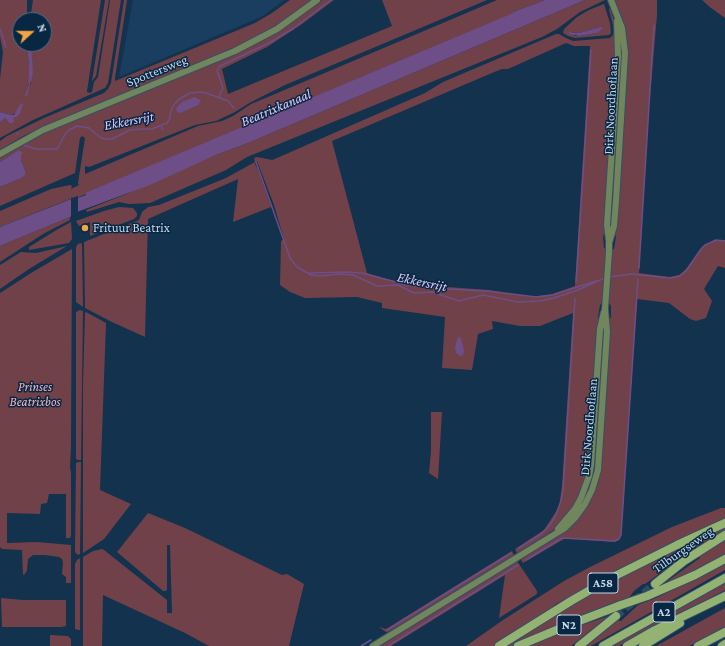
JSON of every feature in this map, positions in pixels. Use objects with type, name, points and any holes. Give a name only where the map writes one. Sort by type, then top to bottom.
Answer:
[{"type":"highway","name":"A58","points":[[499,646],[564,605],[609,579],[725,523]]},
{"type":"highway","name":"Tilburgseweg","points":[[655,584],[684,561],[725,535]]},
{"type":"highway","name":"N2","points":[[518,646],[566,626],[647,596],[695,575],[725,559]]},
{"type":"highway","name":"A2","points":[[603,646],[725,578]]},
{"type":"highway","name":"A2","points":[[643,646],[722,598]]},
{"type":"highway","points":[[627,646],[655,630],[722,598]]},
{"type":"highway","points":[[579,646],[616,616]]},
{"type":"highway","points":[[698,646],[725,632]]},
{"type":"street","name":"Spottersweg","points":[[0,154],[44,130],[235,51],[277,29],[317,0]]},
{"type":"street","name":"Dirk Noordhoflaan","points":[[373,646],[556,532],[575,509],[581,498],[589,476],[591,465],[600,329],[606,302],[609,252],[607,225],[618,56],[617,17],[612,2]]},
{"type":"shaded area","points":[[133,0],[284,0],[263,16],[119,77]]},
{"type":"shaded area","points":[[545,0],[585,0],[248,143],[216,155],[150,185],[77,212],[70,217],[0,246],[0,227],[71,199],[72,200],[86,195],[85,193],[513,12]]},
{"type":"shaded area","points":[[600,27],[603,28],[597,33],[579,36],[569,34],[569,32],[579,33]]},
{"type":"shaded area","points":[[28,52],[32,52],[33,73],[27,96],[25,95],[29,84]]},
{"type":"shaded area","points":[[194,97],[201,100],[198,105],[180,113],[177,112],[176,109],[182,102]]},
{"type":"shaded area","points":[[21,103],[23,104],[20,113],[18,116],[13,118],[14,121],[12,123],[9,123],[5,118],[0,123],[0,112],[14,115]]},
{"type":"shaded area","points":[[19,150],[23,153],[21,154],[21,160],[25,170],[25,175],[0,187],[0,162]]},
{"type":"shaded area","points":[[458,337],[461,339],[464,351],[463,355],[460,356],[456,353],[455,347]]},
{"type":"green space","points":[[0,0],[27,0],[27,12],[12,12],[12,52],[28,52],[29,84],[25,95],[31,83],[31,52],[52,52],[52,12],[31,12],[33,0],[101,0],[87,91],[90,93],[92,92],[94,82],[98,77],[110,0],[121,0],[108,83],[105,88],[33,120],[0,138],[0,123],[5,118],[9,123],[17,112],[12,115],[0,112],[0,79],[3,52],[0,37]]},
{"type":"green space","points":[[105,0],[109,0],[96,76],[92,81]]},
{"type":"green space","points":[[124,0],[127,0],[115,81],[255,23],[290,0],[312,0],[282,22],[241,45],[48,125],[23,136],[0,150],[0,141],[7,136],[44,118],[104,93],[108,89],[111,83]]},
{"type":"green space","points":[[322,0],[334,0],[302,24],[267,47],[222,69],[228,94],[392,26],[382,0],[487,0],[285,85],[216,121],[195,125],[89,167],[85,166],[85,174],[198,126],[222,121],[233,116],[251,104],[497,0],[545,0],[513,12],[514,13],[72,200],[70,199],[0,227],[0,211],[51,189],[70,185],[72,186],[71,189],[79,185],[78,183],[85,138],[82,136],[80,138],[75,173],[0,206],[0,187],[18,179],[25,170],[21,160],[20,150],[0,162],[0,157],[40,134],[256,44],[280,30]]},
{"type":"green space","points":[[585,0],[605,0],[580,12],[557,29],[542,37],[247,157],[226,170],[150,203],[129,204],[119,202],[87,212],[86,210],[248,143]]},
{"type":"green space","points":[[614,0],[657,0],[639,273],[669,277],[679,275],[686,269],[703,246],[715,240],[725,240],[725,268],[718,266],[704,289],[712,301],[706,318],[696,321],[690,319],[669,303],[637,299],[621,536],[619,540],[615,542],[564,539],[523,563],[521,560],[552,539],[593,490],[608,321],[611,317],[611,306],[608,302],[603,301],[600,305],[598,317],[600,321],[588,477],[573,510],[555,529],[519,553],[517,553],[515,549],[544,530],[559,507],[562,486],[573,313],[540,326],[520,326],[492,321],[493,329],[478,334],[472,370],[442,368],[445,317],[382,308],[382,303],[357,297],[305,298],[290,292],[280,285],[281,241],[284,239],[274,205],[257,161],[255,164],[271,207],[233,222],[238,179],[148,219],[145,337],[85,308],[84,242],[139,220],[142,212],[148,207],[159,205],[226,178],[255,162],[254,158],[257,157],[272,160],[277,158],[425,93],[443,82],[556,34],[573,41],[610,38],[613,35],[614,30],[610,8],[617,38],[606,232],[603,236],[606,253],[611,253],[614,249],[616,237],[614,233],[627,54]],"holes":[[[566,43],[574,46],[590,46],[575,286],[553,294],[531,297],[488,290],[407,284],[367,273],[332,141],[492,73],[502,69],[508,69]]]},
{"type":"green space","points":[[702,0],[725,0],[725,18],[711,8]]},
{"type":"green space","points":[[604,4],[610,23],[611,33],[609,35],[575,38],[563,33],[564,29],[577,17]],"holes":[[[600,27],[597,33],[575,36],[570,32],[579,33]]]},
{"type":"green space","points":[[619,28],[624,54],[611,237],[609,221]]},
{"type":"green space","points":[[119,207],[133,208],[137,213],[137,216],[134,219],[90,236],[90,222],[79,226],[76,221],[104,211]]},
{"type":"green space","points":[[70,217],[70,220],[43,234],[0,262],[0,246]]},
{"type":"green space","points":[[71,222],[72,239],[69,243],[29,250],[29,247]]},
{"type":"green space","points":[[82,243],[83,307],[76,302],[76,247],[78,244]]},
{"type":"green space","points":[[67,246],[0,289],[0,265],[21,252],[36,253]]},
{"type":"green space","name":"Prinses Beatrixbos","points":[[72,249],[70,468],[71,536],[70,538],[66,538],[66,494],[49,494],[47,503],[41,504],[40,514],[7,513],[7,543],[37,542],[71,545],[71,583],[66,583],[66,577],[62,574],[62,559],[59,557],[33,555],[28,559],[27,570],[23,575],[22,550],[2,549],[0,547],[0,293]]},
{"type":"green space","points":[[80,310],[83,311],[81,460],[78,460],[76,459],[76,312]]},
{"type":"green space","points":[[86,312],[106,323],[100,490],[131,504],[104,539],[83,553],[83,385]]},
{"type":"green space","points":[[606,318],[597,469],[585,501],[570,518],[587,487],[601,332]]},
{"type":"green space","points":[[431,412],[442,412],[438,479],[429,473],[431,451]]},
{"type":"green space","points":[[81,462],[80,554],[78,555],[75,552],[76,463]]},
{"type":"green space","points":[[721,508],[725,508],[725,519],[589,586],[556,604],[543,615],[495,646],[466,646],[503,620],[564,581],[672,527]]},
{"type":"green space","points":[[148,513],[185,528],[282,575],[287,574],[304,584],[289,646],[209,646],[185,633],[103,595],[102,646],[83,646],[83,557],[93,551],[104,550],[167,600],[167,613],[172,613],[170,545],[167,545],[166,591],[163,591],[117,552]]},
{"type":"green space","points":[[725,526],[725,530],[643,584],[634,591],[628,599],[513,646],[504,646],[609,583]]},
{"type":"green space","points":[[725,537],[725,556],[689,575],[659,587],[700,558],[698,554]]},
{"type":"green space","points":[[512,551],[514,556],[393,631],[386,632],[379,627],[386,629]]},
{"type":"green space","points":[[80,558],[80,630],[78,630],[75,629],[75,564]]},
{"type":"green space","points":[[517,561],[537,591],[537,594],[499,618],[505,575],[391,646],[380,646]]},
{"type":"green space","points":[[725,564],[725,570],[591,646],[583,646],[616,620],[621,621],[638,605],[658,597]]},
{"type":"green space","points":[[725,582],[725,590],[619,646],[610,646]]},
{"type":"green space","points":[[1,598],[23,600],[66,600],[66,626],[2,627]]},
{"type":"green space","points":[[725,608],[725,628],[689,646],[656,646]]},
{"type":"green space","points":[[609,616],[571,646],[528,646],[570,629]]},
{"type":"green space","points":[[50,635],[68,636],[71,639],[71,646],[50,646]]},
{"type":"pier","points":[[78,196],[78,214],[71,218],[71,197]]},
{"type":"waterway","points":[[219,97],[223,88],[217,70],[220,66],[269,43],[294,28],[331,0]]},
{"type":"waterway","points":[[639,268],[654,25]]},
{"type":"waterway","points":[[0,29],[6,47]]},
{"type":"waterway","points":[[576,282],[591,50]]},
{"type":"waterway","name":"Ekkersrijt","points":[[23,145],[36,149],[57,149],[66,133],[77,126],[89,128],[101,138],[107,139],[112,139],[130,130],[152,129],[167,123],[173,106],[178,100],[190,93],[202,92],[212,95],[228,101],[234,108]]},
{"type":"waterway","name":"Ekkersrijt","points":[[161,126],[163,130]]},
{"type":"waterway","name":"Ekkersrijt","points":[[256,162],[290,258],[297,267],[311,275],[353,275],[377,286],[398,285],[414,293],[432,292],[459,301],[483,295],[518,302],[540,301],[554,298],[605,278]]},
{"type":"waterway","name":"Ekkersrijt","points":[[609,277],[631,274],[671,278],[680,276],[686,271],[705,245],[716,240],[725,241]]},
{"type":"waterway","name":"Ekkersrijt","points":[[310,273],[362,273],[407,285],[443,288]]},
{"type":"waterway","points":[[526,560],[562,538],[614,541],[619,539],[621,535],[638,279]]},
{"type":"waterway","name":"Ekkersrijt","points":[[447,289],[488,291],[536,297],[552,295],[596,281]]},
{"type":"waterway","points":[[519,548],[541,534],[549,526],[555,517],[561,501],[563,490],[575,298]]},
{"type":"waterway","points":[[387,630],[511,553]]},
{"type":"waterway","points":[[388,646],[518,565]]},
{"type":"waterway","points":[[361,646],[371,640]]},
{"type":"tunnel","points":[[616,616],[655,584]]},
{"type":"place","name":"Frituur Beatrix","points":[[85,228]]},
{"type":"water label","name":"Beatrixkanaal","points":[[276,108]]}]
